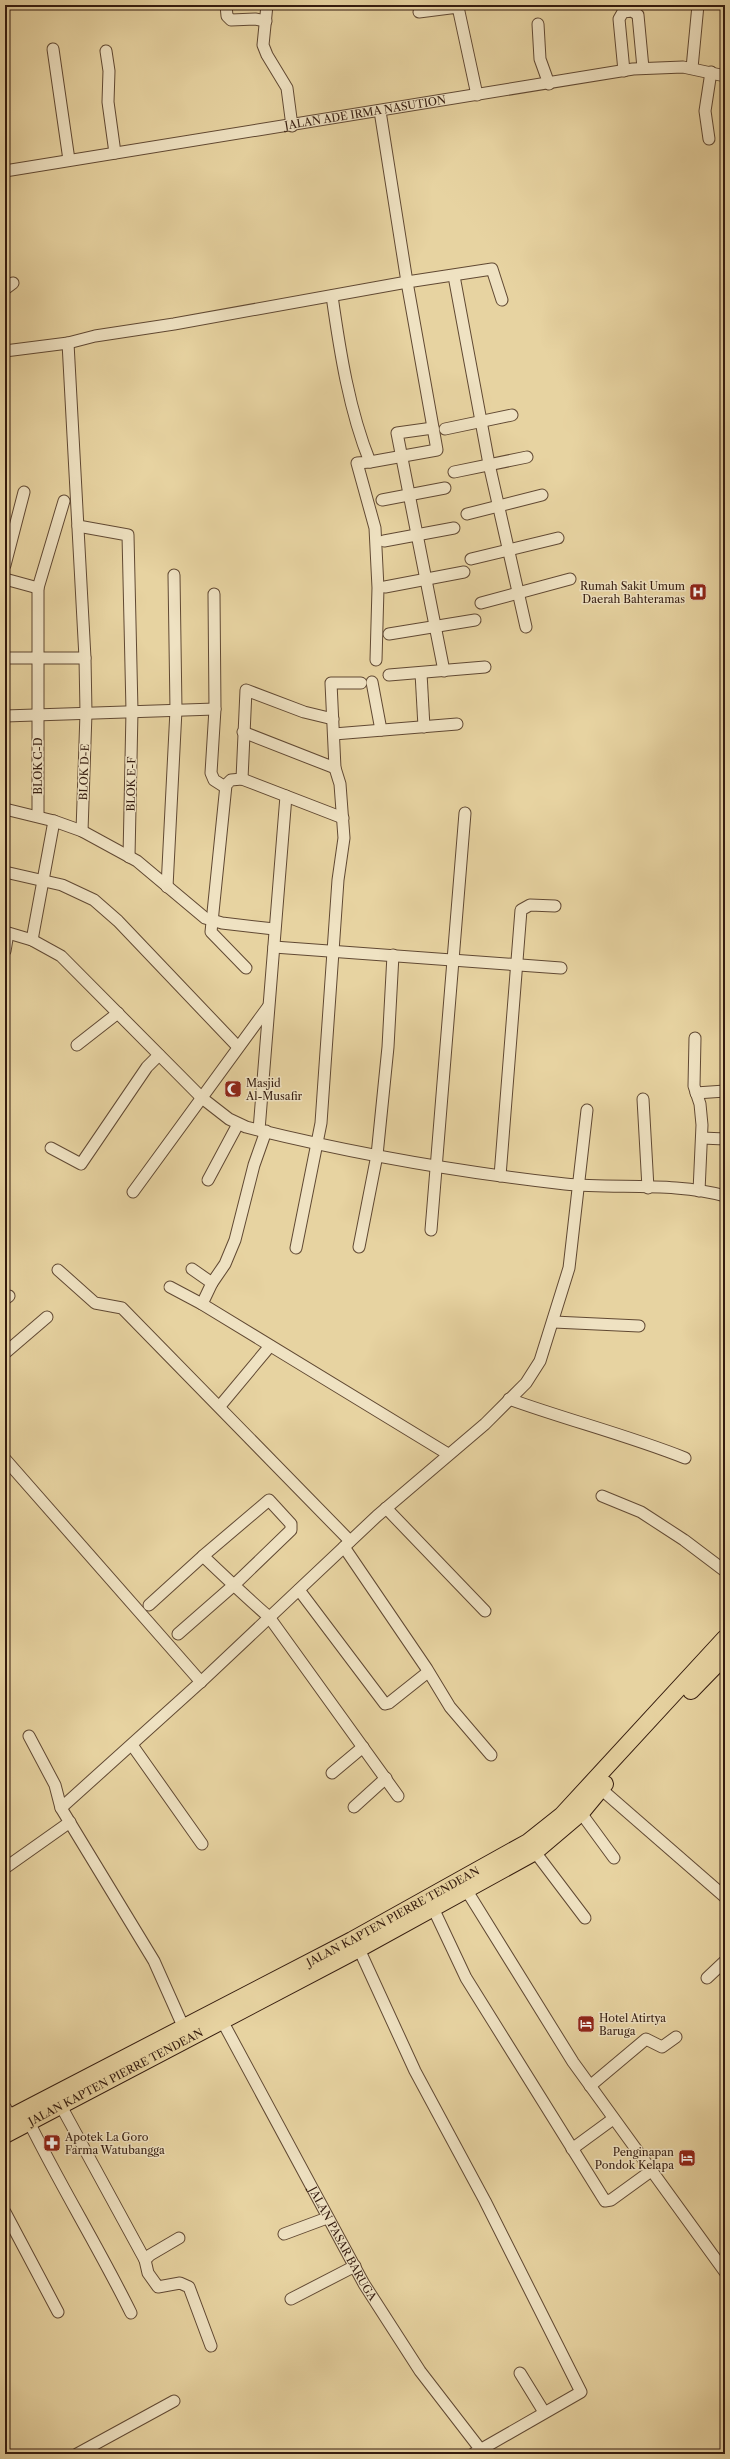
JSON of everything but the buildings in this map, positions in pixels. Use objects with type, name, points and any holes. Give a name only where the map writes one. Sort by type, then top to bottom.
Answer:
[{"type":"highway","name":"JALAN KAPTEN PIERRE TENDEAN","points":[[7,2115],[183,2026],[219,2015],[359,1949],[467,1891],[535,1852],[581,1813],[678,1698],[725,1638]]},
{"type":"highway","name":"JALAN KAPTEN PIERRE TENDEAN","points":[[5,2135],[61,2106],[219,2015],[466,1879],[528,1842],[562,1815],[678,1698],[724,1659]]},
{"type":"street","points":[[226,5],[227,16],[231,20],[255,19],[266,21]]},
{"type":"street","points":[[267,5],[264,45],[267,55],[287,88],[292,126]]},
{"type":"street","points":[[692,68],[698,5]]},
{"type":"street","points":[[419,12],[458,7],[477,95]]},
{"type":"street","points":[[624,70],[619,19],[623,12],[628,11],[638,15],[642,68]]},
{"type":"street","points":[[538,24],[540,59],[549,84]]},
{"type":"street","points":[[53,49],[69,160]]},
{"type":"street","points":[[106,51],[109,71],[108,102],[115,153]]},
{"type":"street","name":"JALAN ADE IRMA NASUTION","points":[[5,171],[292,126],[549,84],[624,70],[663,66],[692,68],[725,76]]},
{"type":"street","points":[[709,139],[705,111],[711,72]]},
{"type":"street","points":[[376,660],[378,588],[375,528],[357,463],[437,450],[407,282],[380,111]]},
{"type":"street","points":[[5,351],[68,343],[96,336],[174,324],[407,282],[492,269],[502,300]]},
{"type":"street","points":[[454,276],[489,464],[516,594],[526,627]]},
{"type":"street","points":[[332,296],[352,404],[361,441],[370,462]]},
{"type":"street","name":"BLOK D-E","points":[[68,343],[85,658],[86,713],[82,831]]},
{"type":"street","points":[[445,429],[512,415]]},
{"type":"street","points":[[432,428],[397,434],[408,496],[444,671]]},
{"type":"street","points":[[454,472],[527,457]]},
{"type":"street","points":[[382,500],[445,488]]},
{"type":"street","points":[[5,565],[24,492]]},
{"type":"street","points":[[467,514],[542,495]]},
{"type":"street","name":"BLOK C-D","points":[[38,816],[38,588],[64,501]]},
{"type":"street","name":"BLOK E-F","points":[[78,526],[128,534],[132,711],[129,857]]},
{"type":"street","points":[[384,541],[454,528]]},
{"type":"street","points":[[471,559],[507,549],[558,538]]},
{"type":"street","points":[[385,587],[464,572]]},
{"type":"street","points":[[167,887],[176,710],[174,576]]},
{"type":"street","points":[[5,579],[38,588]]},
{"type":"street","points":[[481,603],[570,579]]},
{"type":"street","points":[[214,594],[215,709],[211,773],[214,780],[225,787]]},
{"type":"street","points":[[389,634],[475,620]]},
{"type":"street","points":[[5,658],[85,658]]},
{"type":"street","points":[[389,675],[485,667]]},
{"type":"street","points":[[421,672],[424,727]]},
{"type":"street","points":[[372,682],[381,730]]},
{"type":"street","points":[[296,1248],[318,1143],[334,951],[338,880],[344,838],[340,784],[335,768],[331,683],[361,683]]},
{"type":"street","points":[[242,779],[246,690],[304,712],[333,719]]},
{"type":"street","points":[[5,716],[215,709]]},
{"type":"street","points":[[334,734],[457,724]]},
{"type":"street","points":[[243,732],[335,768]]},
{"type":"street","points":[[246,968],[213,936],[212,921],[225,787],[231,780],[242,779],[343,818]]},
{"type":"street","points":[[202,1304],[212,1283],[225,1264],[236,1240],[262,1131],[268,1007],[286,796]]},
{"type":"street","points":[[5,809],[38,816],[82,831],[129,857],[167,887],[197,914],[212,921],[274,929]]},
{"type":"street","points":[[431,1230],[455,960],[465,813]]},
{"type":"street","points":[[32,940],[54,821]]},
{"type":"street","points":[[5,872],[44,879],[72,889],[100,905],[238,1047]]},
{"type":"street","points":[[500,1176],[521,910],[530,905],[555,906]]},
{"type":"street","points":[[5,951],[6,932],[32,940],[60,956],[202,1098],[238,1124],[262,1131],[437,1167],[579,1185],[699,1191],[725,1196]]},
{"type":"street","points":[[274,947],[518,963],[561,968]]},
{"type":"street","points":[[359,1247],[377,1155],[388,1047],[393,955]]},
{"type":"street","points":[[133,1192],[268,1007]]},
{"type":"street","points":[[77,1045],[118,1013]]},
{"type":"street","points":[[694,1038],[694,1080],[701,1110],[702,1138],[699,1191]]},
{"type":"street","points":[[50,1148],[81,1164],[144,1071],[159,1054]]},
{"type":"street","points":[[696,1093],[725,1091]]},
{"type":"street","points":[[643,1099],[648,1188]]},
{"type":"street","points":[[61,1808],[201,1682],[386,1508],[485,1424],[510,1399],[537,1368],[554,1322],[569,1268],[587,1110]]},
{"type":"street","points":[[208,1180],[238,1124]]},
{"type":"street","points":[[702,1138],[725,1138]]},
{"type":"street","points":[[192,1269],[212,1283]]},
{"type":"street","points":[[58,1270],[95,1303],[122,1308],[220,1406],[347,1544],[450,1707],[491,1755]]},
{"type":"street","points":[[170,1287],[202,1304],[448,1454]]},
{"type":"street","points":[[5,1353],[47,1317]]},
{"type":"street","points":[[554,1322],[585,1325],[639,1326]]},
{"type":"street","points":[[220,1406],[270,1346]]},
{"type":"street","points":[[510,1399],[560,1417],[644,1442],[685,1458]]},
{"type":"street","points":[[5,1459],[201,1682]]},
{"type":"street","points":[[602,1496],[640,1512],[684,1540],[725,1571]]},
{"type":"street","points":[[149,1605],[267,1500],[272,1502],[291,1524],[291,1530],[234,1585],[178,1634]]},
{"type":"street","points":[[386,1508],[485,1611]]},
{"type":"street","points":[[203,1556],[269,1617],[398,1796]]},
{"type":"street","points":[[299,1590],[385,1704],[389,1703],[428,1672]]},
{"type":"street","points":[[29,1736],[53,1779],[61,1808],[154,1961],[183,2026]]},
{"type":"street","points":[[132,1745],[202,1844]]},
{"type":"street","points":[[332,1772],[363,1747]]},
{"type":"street","points":[[354,1807],[386,1778]]},
{"type":"street","points":[[601,1789],[725,1897]]},
{"type":"street","points":[[581,1813],[614,1858]]},
{"type":"street","points":[[5,1868],[70,1822]]},
{"type":"street","points":[[535,1852],[585,1918]]},
{"type":"street","points":[[467,1891],[536,2005],[590,2086],[725,2272]]},
{"type":"street","points":[[433,1908],[466,1978],[572,2149],[608,2201],[651,2171]]},
{"type":"street","points":[[359,1949],[415,2071],[485,2201],[581,2392],[544,2412],[479,2453]]},
{"type":"street","points":[[707,1978],[725,1960]]},
{"type":"street","name":"JALAN PASAR BARUGA","points":[[219,2015],[327,2218],[393,2331],[479,2453]]},
{"type":"street","points":[[590,2086],[646,2039],[662,2047],[676,2037]]},
{"type":"street","points":[[61,2106],[145,2260],[148,2273],[158,2287],[180,2283],[189,2287],[211,2346]]},
{"type":"street","points":[[572,2149],[613,2119]]},
{"type":"street","points":[[29,2122],[59,2181],[101,2253],[131,2313]]},
{"type":"street","points":[[5,2212],[58,2312]]},
{"type":"street","points":[[284,2234],[327,2218]]},
{"type":"street","points":[[145,2260],[150,2255],[179,2238]]},
{"type":"street","points":[[291,2299],[355,2266]]},
{"type":"street","points":[[520,2373],[544,2412]]},
{"type":"street","points":[[77,2454],[174,2400]]},
{"type":"place","name":"Rumah Sakit Umum Daerah Bahteramas","points":[[698,592]]},
{"type":"place","name":"Masjid Al-Musafir","points":[[233,1089]]},
{"type":"place","name":"Hotel Atirtya Baruga","points":[[586,2024]]},
{"type":"place","name":"Apotek La Goro Farma Watubangga","points":[[52,2143]]},
{"type":"place","name":"Penginapan Pondok Kelapa","points":[[687,2158]]}]
